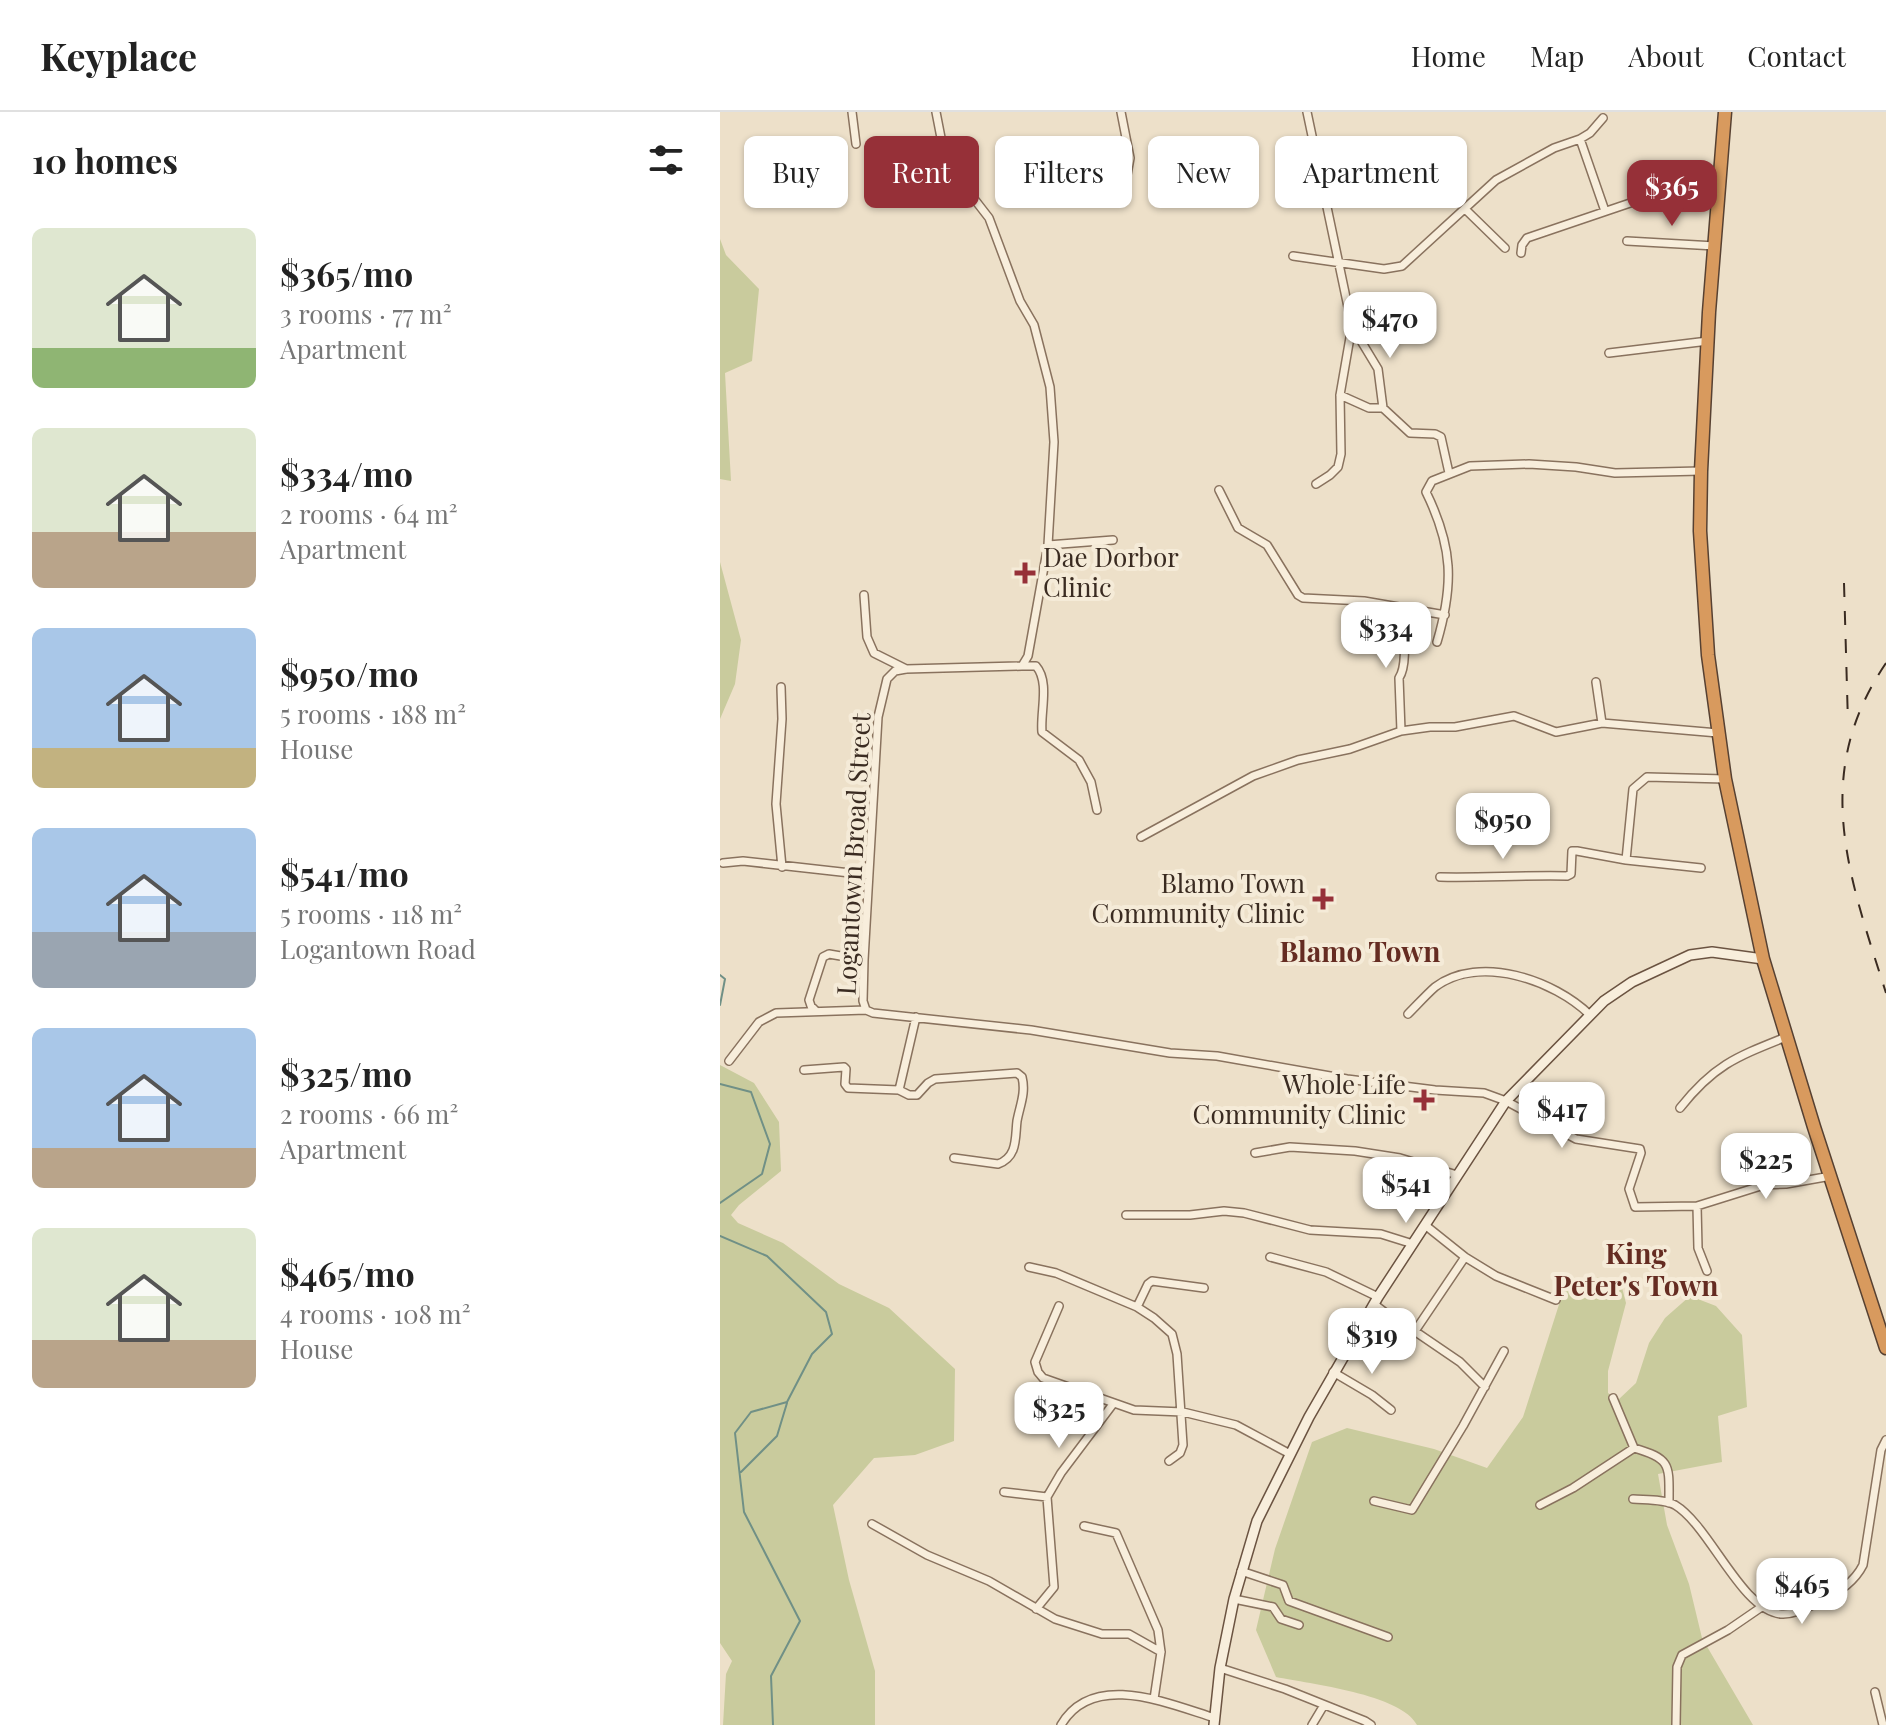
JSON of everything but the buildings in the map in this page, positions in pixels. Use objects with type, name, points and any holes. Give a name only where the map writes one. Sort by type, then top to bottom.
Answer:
[{"type":"highway","points":[[1725,112],[1708,341],[1700,531],[1708,655],[1718,733],[1763,959],[1886,1348]]},
{"type":"street","points":[[852,112],[856,144]]},
{"type":"street","points":[[936,112],[951,169],[989,218],[1011,280],[1034,325],[1050,387],[1054,442],[1048,545],[1028,656],[1022,666]]},
{"type":"street","points":[[1121,112],[1126,136]]},
{"type":"street","points":[[1307,112],[1352,326],[1378,369],[1383,408],[1410,433],[1441,437],[1449,473]]},
{"type":"street","points":[[1293,256],[1384,269],[1402,266],[1484,190],[1509,172],[1590,133],[1603,118]]},
{"type":"street","points":[[1580,139],[1605,211]]},
{"type":"street","points":[[1521,253],[1527,238],[1639,200],[1720,192]]},
{"type":"street","points":[[1465,209],[1505,248]]},
{"type":"street","points":[[1627,241],[1715,246]]},
{"type":"street","points":[[1316,484],[1338,467],[1341,454],[1340,395],[1352,326]]},
{"type":"street","points":[[1609,353],[1708,341]]},
{"type":"street","points":[[1340,395],[1369,408],[1383,408]]},
{"type":"street","points":[[1437,642],[1450,588],[1439,517],[1426,492],[1432,481],[1470,466],[1482,468],[1529,464],[1615,473],[1701,471]]},
{"type":"street","points":[[1219,490],[1238,528],[1267,545],[1298,595],[1445,615]]},
{"type":"street","points":[[1048,545],[1113,540]]},
{"type":"street","points":[[864,595],[867,637],[874,653],[906,669],[1036,666],[1040,670],[1042,732],[1079,760],[1091,782],[1097,810]]},
{"type":"street","points":[[1401,731],[1399,678],[1404,671],[1405,656],[1402,608]]},
{"type":"street","name":"Logantown Broad Street","points":[[906,669],[895,671],[887,679],[878,717],[864,960],[863,1001],[866,1010],[1031,1030],[1170,1053],[1217,1056],[1347,1079],[1484,1093],[1506,1101],[1576,1139],[1640,1149],[1629,1189],[1635,1207],[1697,1206]]},
{"type":"street","points":[[1596,682],[1602,723]]},
{"type":"street","points":[[781,687],[776,804],[782,867]]},
{"type":"street","points":[[1141,837],[1253,776],[1298,760],[1374,742],[1401,731],[1455,727],[1514,716],[1556,732],[1602,723],[1718,733]]},
{"type":"street","points":[[1626,860],[1633,789],[1639,782],[1647,777],[1725,779]]},
{"type":"street","points":[[1440,877],[1569,876],[1572,851],[1701,868]]},
{"type":"street","points":[[723,863],[743,861],[868,875]]},
{"type":"street","points":[[1061,1725],[1072,1711],[1104,1695],[1119,1694],[1154,1699],[1214,1721],[1220,1668],[1234,1599],[1257,1521],[1333,1372],[1506,1101],[1617,990],[1680,958],[1712,952],[1763,959]]},
{"type":"street","points":[[815,1010],[809,1000],[823,957],[829,954],[864,960]]},
{"type":"street","points":[[1408,1014],[1436,987],[1453,978],[1499,974],[1528,977],[1545,984],[1578,1003],[1590,1015]]},
{"type":"street","points":[[729,1061],[767,1016],[815,1010],[866,1010]]},
{"type":"street","points":[[899,1090],[916,1017]]},
{"type":"street","points":[[1680,1108],[1695,1088],[1717,1069],[1786,1037]]},
{"type":"street","points":[[804,1070],[844,1067],[848,1088],[899,1090],[909,1095],[917,1095],[935,1079],[1017,1073],[1022,1077],[1024,1098],[1011,1154],[998,1164],[954,1158]]},
{"type":"street","points":[[1255,1153],[1290,1147],[1355,1151],[1400,1158],[1457,1175]]},
{"type":"street","points":[[1707,1271],[1698,1248],[1697,1206],[1764,1185],[1831,1176]]},
{"type":"street","points":[[1126,1215],[1234,1212],[1310,1230],[1381,1234],[1413,1244]]},
{"type":"street","points":[[1425,1225],[1465,1257],[1496,1276],[1556,1300]]},
{"type":"street","points":[[1270,1257],[1326,1272],[1376,1301],[1409,1333],[1416,1332],[1460,1362],[1485,1387]]},
{"type":"street","points":[[1416,1332],[1465,1257]]},
{"type":"street","points":[[1029,1267],[1056,1273],[1137,1307],[1172,1334],[1183,1412],[1183,1445],[1180,1453],[1169,1461]]},
{"type":"street","points":[[1137,1307],[1152,1281],[1204,1288]]},
{"type":"street","points":[[1059,1306],[1037,1357],[1038,1372],[1048,1381],[1144,1412],[1183,1412],[1236,1425],[1290,1454]]},
{"type":"street","points":[[1374,1501],[1412,1510],[1504,1351]]},
{"type":"street","points":[[1333,1372],[1364,1389],[1391,1410]]},
{"type":"street","points":[[1613,1398],[1634,1448]]},
{"type":"street","points":[[1036,1609],[1052,1592],[1055,1582],[1047,1497],[1061,1473],[1113,1404]]},
{"type":"street","points":[[1633,1499],[1669,1503],[1694,1522],[1732,1575],[1763,1606],[1777,1613],[1795,1612],[1821,1601],[1858,1575],[1863,1565],[1881,1450],[1886,1440]]},
{"type":"street","points":[[1451,1447],[1462,1453]]},
{"type":"street","points":[[1540,1505],[1573,1488],[1634,1448],[1663,1458],[1668,1466],[1669,1503]]},
{"type":"street","points":[[1004,1492],[1047,1497]]},
{"type":"street","points":[[872,1524],[927,1555],[989,1581],[1036,1609],[1091,1632],[1129,1634],[1161,1652]]},
{"type":"street","points":[[1084,1526],[1111,1530],[1119,1536],[1154,1616],[1161,1652],[1154,1699]]},
{"type":"street","points":[[1241,1571],[1283,1585],[1289,1601],[1388,1637]]},
{"type":"street","points":[[1234,1599],[1273,1607],[1281,1619],[1299,1625]]},
{"type":"street","points":[[1676,1725],[1677,1667],[1682,1655],[1763,1606]]},
{"type":"street","points":[[1220,1668],[1285,1689],[1371,1725]]},
{"type":"street","points":[[1875,1692],[1883,1725]]},
{"type":"street","points":[[1312,1725],[1324,1705]]},
{"type":"green space","points":[[720,239],[726,255],[759,289],[752,361],[725,373],[731,481],[720,479]]},
{"type":"green space","points":[[720,562],[741,640],[735,684],[720,719]]},
{"type":"green space","points":[[720,1065],[754,1083],[779,1122],[781,1171],[731,1215],[738,1223],[783,1243],[839,1284],[889,1308],[955,1369],[954,1441],[915,1455],[874,1458],[833,1505],[849,1580],[875,1671],[875,1725],[723,1725],[726,1674],[732,1661],[720,1643]]},
{"type":"green space","points":[[1591,1277],[1620,1280],[1626,1303],[1608,1371],[1608,1393],[1618,1400],[1636,1383],[1649,1343],[1665,1318],[1690,1296],[1716,1306],[1742,1335],[1747,1407],[1718,1416],[1722,1462],[1658,1474],[1667,1525],[1689,1584],[1702,1638],[1753,1725],[1417,1725],[1408,1714],[1374,1698],[1276,1677],[1256,1630],[1275,1549],[1312,1442],[1347,1428],[1434,1449],[1487,1468],[1523,1417],[1563,1292]]},
{"type":"waterway","points":[[720,975],[725,979],[720,1005]]},
{"type":"waterway","points":[[720,1084],[751,1092],[770,1144],[762,1174],[720,1203]]},
{"type":"waterway","points":[[720,1236],[767,1256],[826,1312],[832,1334],[812,1354],[787,1402],[751,1412],[735,1433],[744,1512],[800,1621],[771,1676],[773,1725]]},
{"type":"waterway","points":[[741,1472],[777,1436],[787,1403]]},
{"type":"railway","points":[[1844,583],[1848,723]]},
{"type":"railway","points":[[1886,663],[1863,705],[1849,745],[1843,786],[1844,826],[1850,867],[1886,993]]},
{"type":"place","name":"Dae Dorbor Clinic","points":[[1025,573]]},
{"type":"place","name":"Blamo Town Community Clinic","points":[[1323,899]]},
{"type":"place","name":"Whole Life Community Clinic","points":[[1424,1100]]},
{"type":"district","name":"Blamo Town","points":[[1360,952]]},
{"type":"district","name":"King Peter's Town","points":[[1636,1270]]}]
